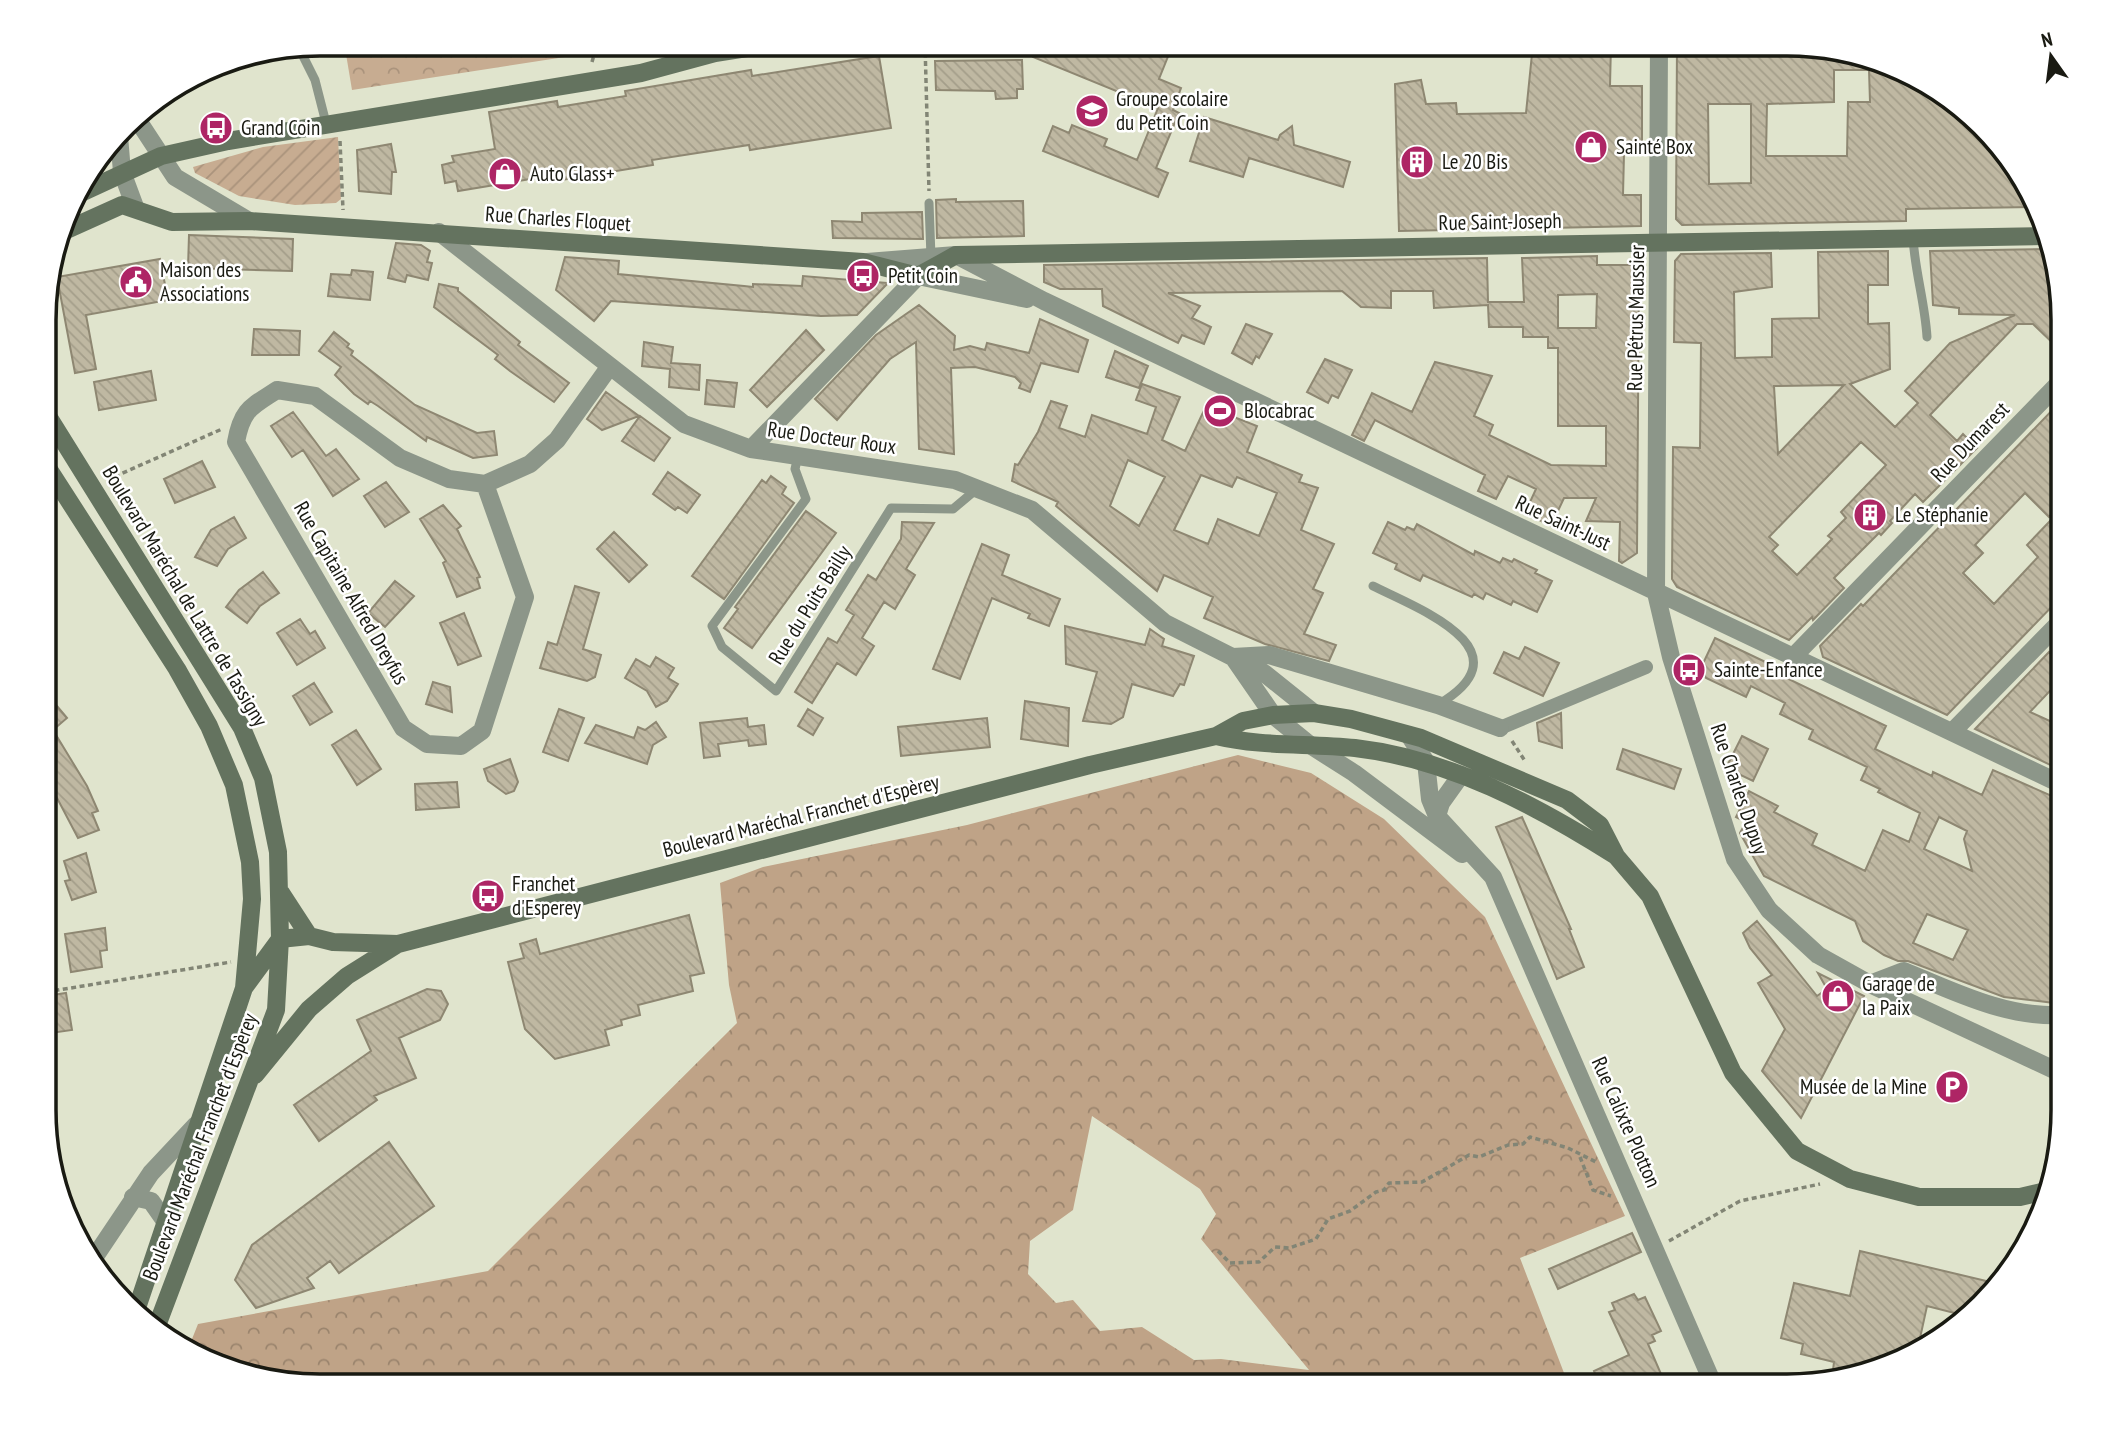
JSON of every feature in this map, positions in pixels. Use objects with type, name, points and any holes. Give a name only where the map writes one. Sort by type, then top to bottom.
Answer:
[{"type":"main road","points":[[90,190],[122,172],[161,156],[332,122],[641,74],[704,56]]},
{"type":"main road","points":[[73,227],[122,205],[135,207]]},
{"type":"main road","name":"Rue Charles Floquet","points":[[135,207],[172,222],[249,221],[863,262],[918,276]]},
{"type":"main road","name":"Rue Saint-Joseph","points":[[956,255],[2037,236]]},
{"type":"main road","points":[[918,276],[956,255]]},
{"type":"main road","name":"Boulevard Maréchal de Lattre de Tassigny","points":[[56,428],[242,728],[272,811],[281,893]]},
{"type":"main road","points":[[56,493],[177,669],[209,726],[234,785],[250,862],[252,899],[244,988]]},
{"type":"main road","name":"Boulevard Maréchal Franchet d'Espèrey","points":[[398,944],[1090,765],[1216,736],[1243,721],[1273,715],[1314,713],[1351,719],[1409,735],[1567,800],[1600,825],[1616,856],[1650,896],[1733,1073],[1797,1151],[1846,1178],[1919,1197],[2020,1197],[2038,1193]]},
{"type":"main road","name":"Boulevard Maréchal Franchet d'Espèrey","points":[[1216,736],[1247,743],[1357,748],[1426,762],[1552,815],[1616,856]]},
{"type":"main road","points":[[281,893],[309,936]]},
{"type":"main road","name":"Boulevard Maréchal Franchet d'Espèrey","points":[[159,1320],[276,1010],[281,893]]},
{"type":"main road","points":[[244,988],[280,939],[309,936],[333,942],[398,944]]},
{"type":"main road","points":[[244,1089],[309,1009],[347,976],[398,944]]},
{"type":"main road","name":"Boulevard Maréchal Franchet d'Espèrey","points":[[139,1302],[244,988]]},
{"type":"street","name":"Rue Pétrus Maussier","points":[[1656,593],[1659,56]]},
{"type":"street","name":"Rue Charles Floquet","points":[[141,125],[175,177],[249,221]]},
{"type":"street","points":[[120,147],[122,172],[135,207]]},
{"type":"street","name":"Rue Docteur Roux","points":[[439,232],[684,424],[751,449],[955,480],[1032,510],[1165,623],[1264,673],[1314,713]]},
{"type":"street","name":"Rue Charles Floquet","points":[[863,262],[956,255]]},
{"type":"street","name":"Rue Saint-Just","points":[[956,255],[1044,301],[2051,779]]},
{"type":"street","points":[[751,449],[918,276]]},
{"type":"street","name":"Rue Saint-Just","points":[[918,276],[1044,301]]},
{"type":"street","points":[[240,421],[246,409],[277,390],[315,396],[400,458],[449,479],[485,484],[530,464],[556,440],[610,366]]},
{"type":"street","name":"Rue Dumarest","points":[[1793,657],[2051,391]]},
{"type":"street","name":"Rue Capitaine Alfred Dreyfus","points":[[240,421],[236,442],[403,728],[427,744],[461,746],[482,731],[525,597],[485,484]]},
{"type":"street","name":"Rue Charles Dupuy","points":[[1656,593],[1671,657],[1735,859],[1769,909],[1818,956],[1870,984],[2051,1068]]},
{"type":"street","points":[[1952,731],[2051,631]]},
{"type":"street","points":[[1233,657],[1269,655],[1438,705],[1500,728],[1646,667]]},
{"type":"street","name":"Rue Docteur Roux","points":[[1233,657],[1273,715],[1310,744]]},
{"type":"street","name":"Rue Calixte Plotton","points":[[1409,735],[1426,762],[1430,799],[1437,816],[1493,877],[1709,1374]]},
{"type":"street","name":"Rue Calixte Plotton","points":[[1310,744],[1354,773],[1493,877]]},
{"type":"street","points":[[1437,816],[1441,803],[1461,775]]},
{"type":"street","points":[[1870,984],[1904,971],[2005,1010],[2051,1016]]},
{"type":"street","points":[[97,1253],[133,1197],[196,1125]]},
{"type":"street","points":[[133,1197],[151,1201],[165,1221]]},
{"type":"lane","points":[[303,57],[332,122]]},
{"type":"lane","points":[[929,203],[931,257]]},
{"type":"lane","points":[[1913,238],[1915,272],[1925,312],[1927,337]]},
{"type":"lane","name":"Rue du Puits Bailly","points":[[798,456],[795,469],[806,499],[712,626],[722,647],[776,691],[891,508],[953,509],[978,488]]},
{"type":"lane","points":[[1373,586],[1452,626],[1469,647],[1470,674],[1465,686],[1438,705]]},
{"type":"path","points":[[925,56],[929,203]]},
{"type":"path","points":[[332,122],[343,208]]},
{"type":"path","points":[[92,486],[240,421]]},
{"type":"path","points":[[1500,728],[1543,789]]},
{"type":"path","points":[[56,990],[246,960]]},
{"type":"path","points":[[1218,1251],[1230,1263],[1259,1262],[1275,1247],[1289,1248],[1316,1239],[1328,1219],[1350,1211],[1376,1192],[1384,1190],[1389,1183],[1422,1182],[1469,1155],[1479,1157],[1508,1145],[1523,1144],[1530,1138],[1568,1148],[1601,1164]]},
{"type":"path","points":[[1579,1155],[1593,1190],[1613,1196]]},
{"type":"path","points":[[1666,1243],[1740,1201],[1846,1178]]},
{"type":"green space","points":[[346,56],[572,56],[352,90]]},
{"type":"green space","points":[[338,137],[341,199],[336,203],[295,205],[239,196],[195,173],[193,167],[263,147]]},
{"type":"green space","points":[[1238,755],[1311,773],[1384,819],[1485,917],[1625,1216],[1520,1258],[1564,1374],[320,1374],[285,1372],[251,1365],[191,1341],[198,1324],[488,1271],[737,1023],[729,985],[720,883],[763,867],[967,825]],"holes":[[[1092,1116],[1200,1189],[1216,1214],[1201,1239],[1309,1370],[1221,1359],[1194,1360],[1142,1327],[1100,1331],[1073,1300],[1056,1303],[1028,1274],[1030,1241],[1073,1210]]]},
{"type":"building","points":[[879,56],[891,128],[750,150],[749,145],[652,160],[653,165],[555,181],[555,175],[458,191],[456,181],[445,183],[442,165],[454,162],[452,156],[495,149],[489,112],[557,101],[558,107],[626,96],[625,91],[751,70],[752,76]]},
{"type":"building","points":[[1168,56],[1159,79],[1181,88],[1173,110],[1179,113],[1156,168],[1168,173],[1158,197],[1043,151],[1053,126],[1069,133],[1072,125],[1107,139],[1104,146],[1137,160],[1158,108],[1033,57]]},
{"type":"building","points":[[1532,56],[1611,56],[1610,86],[1642,86],[1642,155],[1624,154],[1623,195],[1641,195],[1641,226],[1399,231],[1395,84],[1421,80],[1426,104],[1456,103],[1457,114],[1526,113]]},
{"type":"building","points":[[1677,56],[1822,58],[1856,65],[1888,76],[1934,100],[1974,133],[2007,173],[2026,207],[1906,209],[1906,221],[1682,225],[1676,219]],"holes":[[[1834,70],[1869,70],[1870,102],[1848,102],[1847,156],[1766,156],[1767,104],[1834,102]],[[1708,104],[1751,104],[1751,183],[1709,184]]]},
{"type":"building","points":[[1022,60],[1023,89],[1017,89],[1017,98],[996,99],[995,91],[936,90],[935,61]]},
{"type":"building","points":[[1204,117],[1278,140],[1280,135],[1292,126],[1294,145],[1350,162],[1343,187],[1249,158],[1243,177],[1190,161]]},
{"type":"building","points":[[391,144],[396,172],[392,172],[391,194],[359,191],[357,150]]},
{"type":"building","points":[[956,199],[956,202],[1023,201],[1024,236],[937,238],[936,200]]},
{"type":"building","points":[[922,212],[923,239],[833,238],[832,221],[862,222],[862,213]]},
{"type":"building","points":[[189,235],[293,239],[292,271],[188,268]]},
{"type":"building","points":[[396,243],[421,245],[430,251],[427,262],[432,263],[428,280],[407,275],[405,282],[388,278]]},
{"type":"building","points":[[2041,249],[2049,285],[2051,341],[2033,324],[2017,324],[1930,415],[1957,441],[1963,434],[1977,448],[1923,502],[1915,494],[1881,535],[1879,533],[1834,578],[1844,588],[1789,640],[1677,587],[1672,579],[1673,447],[1700,448],[1701,343],[1674,342],[1675,261],[1681,254],[1771,253],[1772,287],[1734,292],[1735,358],[1772,357],[1772,319],[1819,318],[1818,252],[1888,251],[1888,285],[1868,285],[1868,324],[1889,323],[1890,369],[1850,384],[1895,427],[1918,403],[1905,391],[1950,343],[2015,315],[1959,314],[1959,308],[1933,305],[1930,251]],"holes":[[[1844,385],[1778,454],[1774,386]],[[1861,442],[1886,465],[1841,512],[1846,518],[1828,536],[1832,539],[1797,575],[1772,551],[1778,545],[1769,537]]]},
{"type":"building","points":[[1597,256],[1597,265],[1639,265],[1637,553],[1622,563],[1619,561],[1620,522],[1586,521],[1596,498],[1564,498],[1551,526],[1525,513],[1536,489],[1508,476],[1496,499],[1478,491],[1485,475],[1375,420],[1364,441],[1352,435],[1372,393],[1412,412],[1435,362],[1492,376],[1474,416],[1493,425],[1489,435],[1551,465],[1606,466],[1606,426],[1558,426],[1558,348],[1548,348],[1548,337],[1523,337],[1523,327],[1489,327],[1488,305],[1434,308],[1433,291],[1391,291],[1391,308],[1361,307],[1342,291],[1168,293],[1200,306],[1192,318],[1211,327],[1204,344],[1182,335],[1178,343],[1103,306],[1102,289],[1060,289],[1044,282],[1044,265],[1487,258],[1488,302],[1524,302],[1522,258]],"holes":[[[1597,294],[1596,328],[1558,328],[1558,295]]]},
{"type":"building","points":[[565,257],[619,261],[618,274],[753,287],[753,284],[802,286],[803,276],[888,283],[857,315],[821,316],[611,301],[594,321],[556,290]]},
{"type":"building","points":[[160,259],[168,300],[86,315],[96,369],[75,373],[58,284],[59,277]]},
{"type":"building","points":[[352,270],[373,272],[370,300],[328,296],[331,274],[351,275]]},
{"type":"building","points":[[439,284],[458,288],[458,291],[520,342],[518,345],[569,383],[554,402],[510,371],[495,359],[498,355],[434,307]]},
{"type":"building","points":[[919,305],[955,336],[954,350],[970,346],[985,350],[987,343],[1029,353],[1040,319],[1088,340],[1078,372],[1041,363],[1030,392],[1019,388],[1021,383],[1015,377],[975,367],[951,368],[954,454],[919,449],[916,342],[890,359],[837,420],[815,399],[876,335]]},
{"type":"building","points":[[1246,324],[1272,334],[1259,358],[1256,356],[1252,364],[1232,353]]},
{"type":"building","points":[[254,329],[300,331],[299,355],[252,355]]},
{"type":"building","points":[[806,330],[824,350],[767,407],[750,390]]},
{"type":"building","points":[[334,332],[349,344],[347,347],[353,351],[351,355],[415,405],[477,433],[494,431],[497,455],[473,458],[427,437],[426,441],[378,406],[370,401],[368,404],[354,394],[335,375],[341,367],[319,351]]},
{"type":"building","points":[[644,342],[673,347],[671,363],[700,365],[699,390],[669,387],[670,369],[642,366]]},
{"type":"building","points":[[1115,351],[1148,366],[1139,388],[1106,377]]},
{"type":"building","points":[[1325,359],[1352,370],[1338,398],[1332,395],[1328,403],[1307,392]]},
{"type":"building","points":[[151,371],[156,400],[99,410],[94,382]]},
{"type":"building","points":[[707,380],[737,383],[734,407],[705,404]]},
{"type":"building","points":[[1142,384],[1180,397],[1162,440],[1185,451],[1206,406],[1257,426],[1247,452],[1302,475],[1299,482],[1318,488],[1301,530],[1334,544],[1313,589],[1323,593],[1304,634],[1336,645],[1329,661],[1265,644],[1204,618],[1213,597],[1164,575],[1157,591],[1056,506],[1058,502],[1012,481],[1015,464],[1018,465],[1038,432],[1051,401],[1067,406],[1059,428],[1085,437],[1092,415],[1147,434],[1156,407],[1136,400]],"holes":[[[1128,460],[1165,477],[1139,526],[1110,506]],[[1201,475],[1232,487],[1237,477],[1277,493],[1259,536],[1218,519],[1208,544],[1174,530]]]},
{"type":"building","points":[[606,392],[639,416],[602,430],[587,419]]},
{"type":"building","points":[[2051,411],[2051,515],[2049,517],[2025,493],[1975,545],[1983,553],[1963,573],[1994,604],[2038,557],[2027,545],[2051,520],[2051,607],[1947,715],[1823,657],[1820,646],[1861,604],[1863,606]]},
{"type":"building","points":[[293,412],[326,456],[336,449],[359,479],[333,496],[303,450],[292,457],[271,426]]},
{"type":"building","points":[[640,416],[670,438],[654,461],[622,441]]},
{"type":"building","points":[[202,461],[215,487],[175,503],[164,479]]},
{"type":"building","points":[[668,472],[700,495],[687,513],[678,507],[675,510],[653,494]]},
{"type":"building","points":[[771,476],[786,487],[782,494],[794,503],[724,599],[692,576],[762,480],[766,483]]},
{"type":"building","points":[[386,482],[409,512],[385,527],[364,496]]},
{"type":"building","points":[[443,505],[461,526],[457,529],[480,577],[477,578],[480,588],[457,597],[443,563],[446,561],[420,519]]},
{"type":"building","points":[[806,511],[836,533],[752,648],[724,628],[738,609],[735,607]]},
{"type":"building","points":[[234,517],[246,538],[228,549],[217,566],[195,557],[211,530]]},
{"type":"building","points":[[902,522],[934,523],[906,569],[915,575],[895,609],[884,602],[862,638],[874,646],[856,675],[837,663],[812,703],[795,692],[828,638],[837,643],[854,615],[846,610],[868,575],[876,580],[901,539]]},
{"type":"building","points":[[1388,522],[1405,530],[1407,527],[1414,530],[1417,524],[1474,555],[1475,551],[1500,563],[1503,558],[1512,562],[1514,559],[1552,581],[1537,612],[1513,601],[1511,605],[1486,593],[1483,599],[1474,594],[1472,597],[1423,575],[1420,581],[1395,569],[1397,564],[1373,553]]},
{"type":"building","points":[[614,532],[647,565],[629,582],[597,549]]},
{"type":"building","points":[[982,544],[1009,555],[1002,575],[1060,599],[1049,626],[1028,618],[1030,614],[992,598],[960,679],[933,669]]},
{"type":"building","points":[[263,572],[279,593],[260,606],[247,623],[226,607],[239,590]]},
{"type":"building","points":[[395,581],[414,596],[385,627],[368,613]]},
{"type":"building","points":[[575,586],[599,593],[583,649],[601,655],[595,677],[587,681],[540,668],[548,642],[557,645]]},
{"type":"building","points":[[464,613],[481,656],[458,665],[440,623]]},
{"type":"building","points":[[300,619],[310,634],[315,631],[325,648],[297,665],[277,633]]},
{"type":"building","points":[[1065,626],[1145,645],[1150,629],[1164,639],[1162,646],[1194,656],[1184,685],[1180,684],[1173,696],[1132,684],[1123,717],[1111,724],[1083,721],[1097,672],[1066,664]]},
{"type":"building","points":[[1715,638],[1774,666],[1772,671],[1886,726],[1875,749],[1932,776],[1933,772],[1982,795],[1993,770],[2051,796],[2051,1003],[2004,997],[1908,961],[1898,961],[1884,955],[1863,941],[1855,921],[1764,876],[1740,833],[1746,822],[1736,817],[1749,791],[1778,806],[1774,812],[1817,834],[1812,845],[1865,871],[1883,830],[1909,842],[1920,813],[1878,792],[1880,789],[1861,780],[1867,767],[1809,739],[1813,730],[1780,714],[1785,703],[1751,686],[1746,697],[1706,678],[1700,670]],"holes":[[[1939,817],[1967,831],[1964,839],[1972,871],[1924,849]],[[1927,914],[1968,930],[1953,960],[1913,943]]]},
{"type":"building","points":[[1525,647],[1559,663],[1543,696],[1494,673],[1504,652],[1519,659]]},
{"type":"building","points":[[2049,652],[2051,690],[2030,712],[2051,722],[2051,765],[1975,729]]},
{"type":"building","points":[[656,657],[674,668],[668,678],[678,684],[667,701],[656,707],[647,691],[625,678],[636,659],[650,667]]},
{"type":"building","points":[[433,682],[450,687],[452,712],[426,704]]},
{"type":"building","points":[[314,683],[332,712],[310,725],[293,696]]},
{"type":"building","points":[[1025,701],[1069,708],[1068,746],[1021,739]]},
{"type":"building","points":[[56,705],[67,718],[56,727]]},
{"type":"building","points":[[559,709],[584,718],[568,761],[543,752]]},
{"type":"building","points":[[808,709],[823,718],[813,735],[798,726]]},
{"type":"building","points":[[1561,713],[1562,748],[1539,741],[1537,723]]},
{"type":"building","points":[[747,718],[748,727],[764,725],[766,744],[749,746],[748,740],[718,744],[720,756],[704,758],[700,723]]},
{"type":"building","points":[[987,718],[990,747],[901,756],[898,727]]},
{"type":"building","points":[[656,722],[666,737],[653,745],[647,764],[585,743],[596,725],[634,738],[638,727],[645,730]]},
{"type":"building","points":[[356,730],[381,769],[357,785],[332,745]]},
{"type":"building","points":[[56,735],[87,786],[98,811],[92,813],[99,830],[78,838],[56,796]]},
{"type":"building","points":[[1742,736],[1768,749],[1753,781],[1726,768]]},
{"type":"building","points":[[1623,749],[1681,769],[1674,789],[1617,769]]},
{"type":"building","points":[[510,759],[518,782],[514,791],[506,794],[488,781],[484,769]]},
{"type":"building","points":[[457,782],[459,807],[416,810],[415,784]]},
{"type":"building","points":[[1522,817],[1571,929],[1584,967],[1557,979],[1496,827]]},
{"type":"building","points":[[86,853],[96,892],[72,900],[65,881],[70,880],[64,861]]},
{"type":"building","points":[[689,915],[704,973],[690,976],[693,991],[638,1005],[640,1015],[621,1020],[622,1025],[605,1030],[609,1045],[555,1059],[525,1029],[508,962],[524,958],[520,944],[536,939],[540,954]]},
{"type":"building","points":[[1757,921],[1817,996],[1827,989],[1818,973],[1864,996],[1801,1118],[1762,1071],[1785,1029],[1758,983],[1772,975],[1750,948],[1743,933]]},
{"type":"building","points":[[105,928],[107,950],[100,951],[102,967],[71,972],[65,934]]},
{"type":"building","points":[[427,989],[441,991],[448,1004],[440,1020],[399,1038],[416,1078],[374,1096],[377,1100],[319,1141],[294,1105],[371,1051],[357,1020]]},
{"type":"building","points":[[66,993],[72,1030],[56,1032],[56,994]]},
{"type":"building","points":[[389,1142],[434,1206],[339,1273],[330,1261],[307,1278],[314,1288],[256,1308],[235,1280],[252,1245]]},
{"type":"building","points":[[1632,1233],[1641,1252],[1558,1289],[1549,1269]]},
{"type":"building","points":[[1860,1251],[1988,1281],[1956,1313],[1927,1306],[1920,1338],[1888,1354],[1856,1365],[1833,1370],[1834,1362],[1801,1354],[1803,1344],[1781,1338],[1794,1283],[1850,1296]]},
{"type":"building","points":[[1634,1294],[1638,1300],[1645,1297],[1661,1331],[1652,1335],[1655,1341],[1648,1344],[1661,1374],[1595,1374],[1594,1371],[1629,1355],[1609,1312],[1615,1310],[1612,1303]]},
{"type":"place","name":"Groupe scolaire du Petit Coin","points":[[1092,111]]},
{"type":"place","name":"Grand Coin","points":[[216,128]]},
{"type":"place","name":"Sainté Box","points":[[1591,147]]},
{"type":"place","name":"Le 20 Bis","points":[[1417,162]]},
{"type":"place","name":"Auto Glass+","points":[[505,174]]},
{"type":"place","name":"Petit Coin","points":[[863,276]]},
{"type":"place","name":"Maison des Associations","points":[[136,282]]},
{"type":"place","name":"Blocabrac","points":[[1220,411]]},
{"type":"place","name":"Le Stéphanie","points":[[1870,515]]},
{"type":"place","name":"Sainte-Enfance","points":[[1689,670]]},
{"type":"place","name":"Franchet d'Esperey","points":[[488,896]]},
{"type":"place","name":"Garage de la Paix","points":[[1838,996]]},
{"type":"place","name":"Musée de la Mine","points":[[1952,1087]]}]
